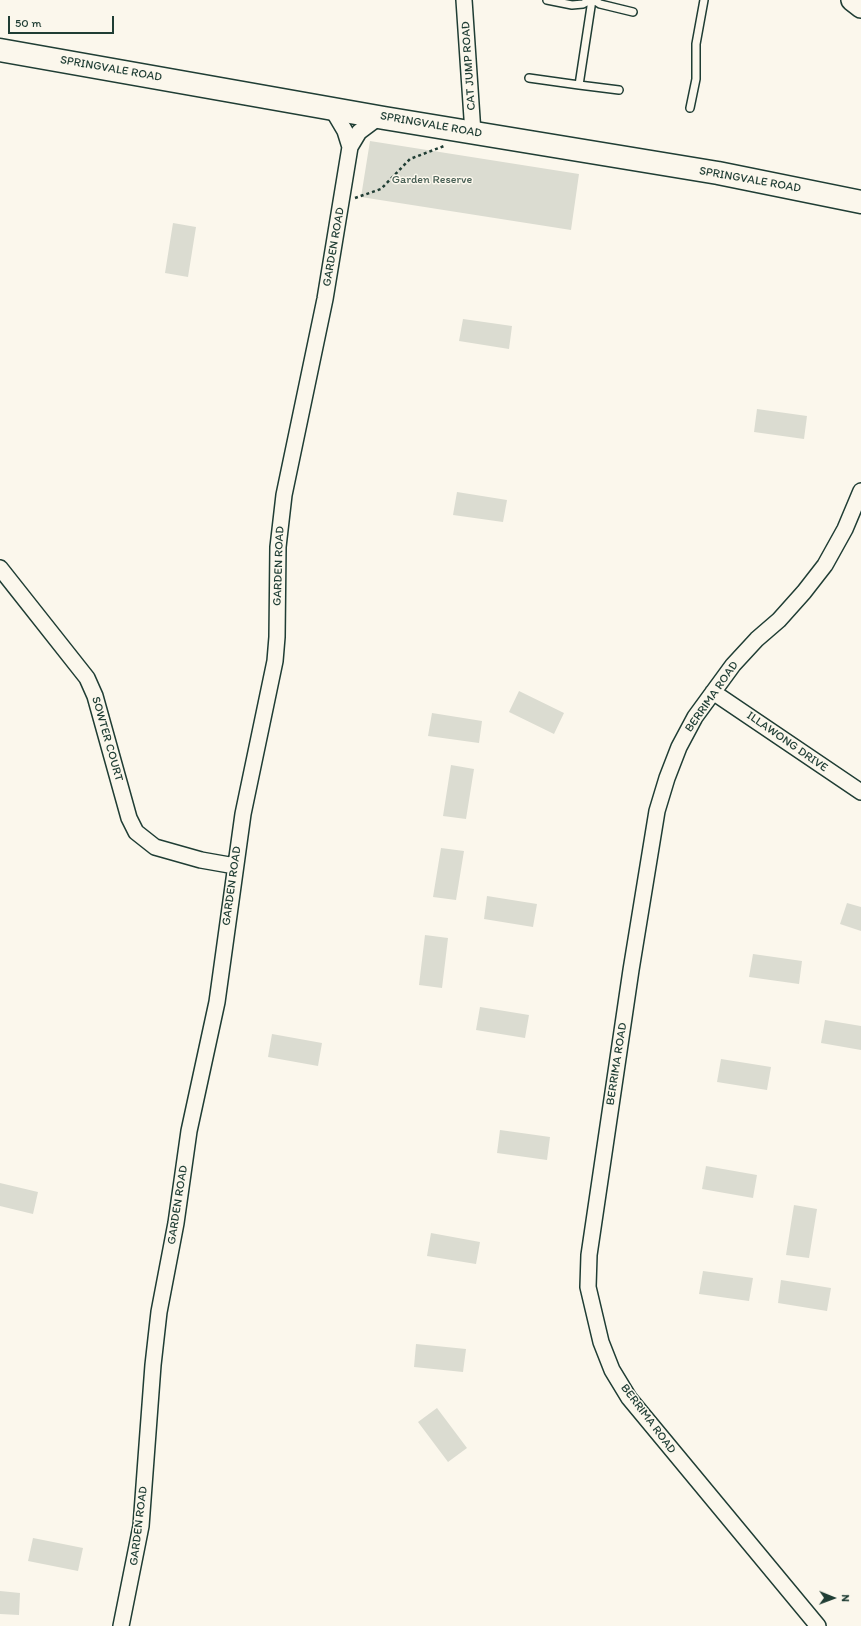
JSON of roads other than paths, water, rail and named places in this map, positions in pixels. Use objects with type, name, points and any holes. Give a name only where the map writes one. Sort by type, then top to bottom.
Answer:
[{"type":"main road","points":[[852,0],[861,8]]},
{"type":"main road","name":"SPRINGVALE ROAD","points":[[0,50],[332,109],[718,173],[861,202]]},
{"type":"street","name":"CAT JUMP ROAD","points":[[464,0],[473,133]]},
{"type":"street","name":"GARDEN ROAD","points":[[332,109],[345,131],[350,147]]},
{"type":"street","name":"GARDEN ROAD","points":[[121,1626],[141,1526],[153,1365],[159,1312],[176,1223],[189,1132],[216,1002],[243,814],[275,661],[277,637],[278,547],[284,495],[325,300],[350,147],[359,132],[379,117]]},
{"type":"street","name":"BERRIMA ROAD","points":[[818,1626],[629,1398],[612,1370],[601,1342],[588,1287],[589,1255],[631,970],[657,812],[667,778],[679,747],[695,717],[733,665],[757,639],[779,620],[804,592],[825,565],[846,529],[861,491]]},
{"type":"street","name":"SOWTER COURT","points":[[0,568],[87,678],[96,696],[129,818],[136,832],[155,847],[201,860],[235,866]]},
{"type":"street","name":"ILLAWONG DRIVE","points":[[713,692],[861,792]]},
{"type":"lane","points":[[547,0],[572,5],[583,4],[592,0]]},
{"type":"lane","points":[[592,0],[600,4],[633,12]]},
{"type":"lane","points":[[579,85],[592,0]]},
{"type":"lane","points":[[690,108],[696,79],[696,44],[704,0]]},
{"type":"lane","points":[[529,78],[619,90]]},
{"type":"park label","name":"Garden Reserve","points":[[432,180]]}]
